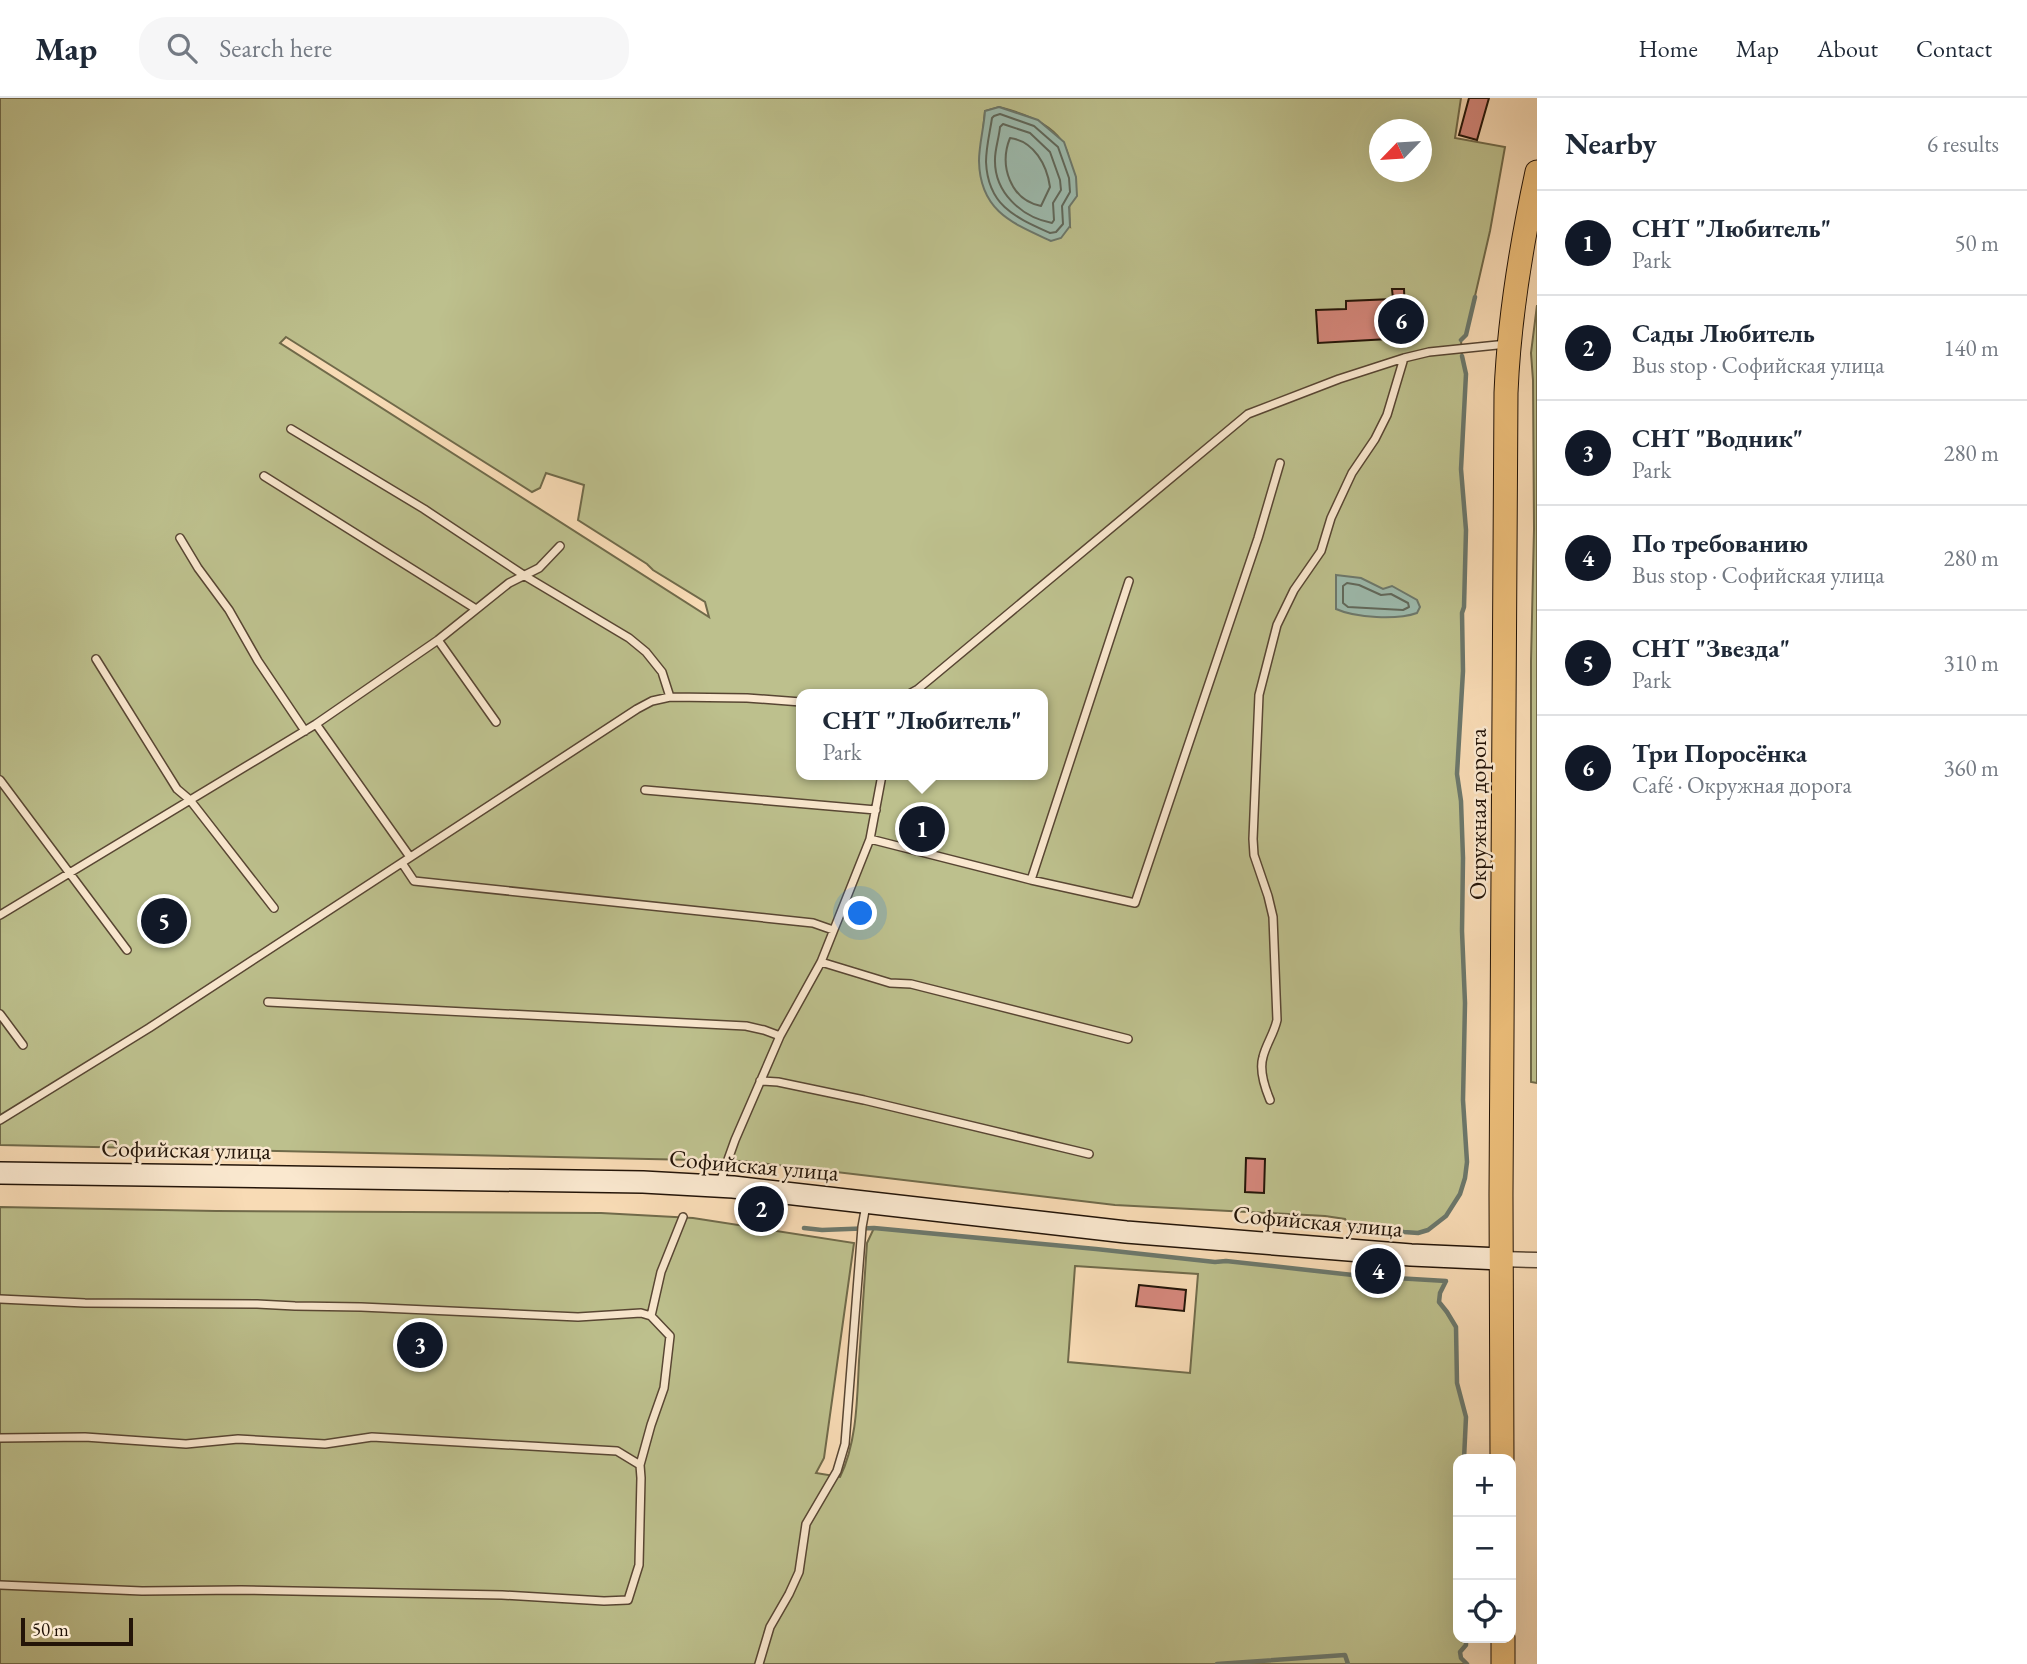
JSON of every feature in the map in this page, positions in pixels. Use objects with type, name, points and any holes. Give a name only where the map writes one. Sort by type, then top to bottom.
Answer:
[{"type":"main road","name":"Окружная дорога","points":[[1502,1454],[1504,564],[1508,344],[1521,250],[1537,172]]},
{"type":"main road","name":"Софийская улица","points":[[0,1173],[643,1182],[718,1186],[1139,1233],[1411,1255],[1501,1259]]},
{"type":"main road","points":[[1503,1643],[1503,1664]]},
{"type":"street","points":[[1501,1259],[1537,1260]]},
{"type":"lane","points":[[918,689],[1248,414],[1339,379],[1404,358],[1440,351],[1508,344]]},
{"type":"lane","points":[[1270,1100],[1262,1058],[1275,1031],[1277,1020],[1273,917],[1254,855],[1253,839],[1259,695],[1277,625],[1294,590],[1321,551],[1331,519],[1352,473],[1375,439],[1387,415],[1404,358]]},
{"type":"lane","points":[[291,429],[629,638],[646,652],[662,672],[670,697]]},
{"type":"lane","points":[[870,839],[1135,903],[1258,538],[1280,463]]},
{"type":"lane","points":[[264,476],[476,609]]},
{"type":"lane","points":[[180,538],[305,731]]},
{"type":"lane","points":[[0,915],[316,724],[438,640],[509,583],[539,568],[561,546]]},
{"type":"lane","points":[[1031,880],[1129,581]]},
{"type":"lane","points":[[438,640],[496,722]]},
{"type":"lane","points":[[96,659],[177,789],[191,800],[274,908]]},
{"type":"lane","points":[[0,1120],[149,1028],[652,701],[670,697],[796,702]]},
{"type":"lane","points":[[316,724],[410,857]]},
{"type":"lane","points":[[0,780],[127,950]]},
{"type":"lane","points":[[718,1186],[780,1036],[821,962],[870,839],[881,780]]},
{"type":"lane","points":[[645,790],[876,810]]},
{"type":"lane","points":[[402,863],[414,881],[813,923],[833,930]]},
{"type":"lane","points":[[821,962],[890,983],[911,984],[1128,1039]]},
{"type":"lane","points":[[268,1002],[746,1026],[780,1036]]},
{"type":"lane","points":[[0,1014],[23,1045]]},
{"type":"lane","points":[[760,1081],[778,1082],[864,1100],[1089,1154]]},
{"type":"lane","points":[[759,1664],[770,1627],[799,1572],[806,1524],[831,1483],[842,1458],[862,1227],[867,1203]]},
{"type":"lane","points":[[652,1315],[661,1272],[683,1217]]},
{"type":"lane","points":[[0,1298],[98,1303],[361,1307],[578,1317],[641,1313],[652,1315],[670,1336],[664,1388],[640,1465],[639,1565],[628,1600],[240,1590],[142,1591],[0,1585]]},
{"type":"lane","points":[[0,1438],[85,1437],[186,1444],[238,1439],[325,1444],[372,1437],[617,1451],[640,1465]]},
{"type":"green space","points":[[0,98],[1461,98],[1455,138],[1505,147],[1490,231],[1466,335],[1461,340],[1466,374],[1461,469],[1466,530],[1462,613],[1463,671],[1457,774],[1463,858],[1463,1100],[1467,1162],[1460,1194],[1446,1216],[1428,1230],[1418,1233],[1348,1225],[1345,1219],[1325,1216],[1115,1205],[742,1161],[0,1145]],"holes":[[[999,107],[1043,124],[1060,139],[1066,149],[1069,160],[1070,226],[983,130],[985,111]],[[286,337],[532,492],[540,488],[546,473],[584,485],[578,520],[705,602],[709,617],[280,343]]]},
{"type":"green space","points":[[1537,305],[1537,1083],[1531,1082],[1531,661],[1534,529],[1531,353]]},
{"type":"green space","points":[[0,1207],[601,1213],[693,1218],[854,1243],[824,1458],[816,1473],[840,1477],[850,1450],[855,1420],[867,1243],[874,1228],[1362,1276],[1446,1281],[1439,1302],[1456,1327],[1457,1383],[1466,1417],[1464,1454],[1453,1454],[1453,1643],[1466,1643],[1460,1652],[1461,1658],[1467,1664],[0,1664]],"holes":[[[1075,1266],[1198,1274],[1190,1373],[1068,1362]]]},
{"type":"water","points":[[999,107],[1038,120],[1064,142],[1076,177],[1077,196],[1069,207],[1070,226],[1061,238],[1051,241],[1011,221],[992,204],[985,192],[979,161],[985,111]]},
{"type":"water","points":[[1336,575],[1361,578],[1383,589],[1392,586],[1417,600],[1420,607],[1417,613],[1388,617],[1365,616],[1336,609]]},
{"type":"building","points":[[1469,98],[1489,98],[1477,140],[1459,135]]},
{"type":"building","points":[[1392,289],[1404,289],[1406,338],[1318,343],[1316,310],[1346,309],[1346,301],[1393,299]]},
{"type":"building","points":[[1246,1158],[1265,1159],[1264,1193],[1245,1192]]},
{"type":"building","points":[[1139,1285],[1186,1290],[1184,1311],[1136,1306]]},
{"type":"waterway","points":[[1461,340],[1466,335],[1475,297]]},
{"type":"waterway","points":[[1348,1225],[1418,1233],[1428,1230],[1446,1216],[1460,1194],[1465,1178],[1463,858],[1457,774],[1463,671],[1462,613],[1466,530],[1461,469],[1466,374],[1462,356]]},
{"type":"waterway","points":[[804,1228],[874,1228],[1362,1276],[1446,1281],[1439,1302],[1456,1327],[1457,1383],[1466,1417],[1464,1454]]},
{"type":"waterway","points":[[1466,1643],[1460,1652],[1461,1658],[1467,1664]]},
{"type":"waterway","points":[[1217,1664],[1345,1655],[1348,1664]]},
{"type":"place","name":"Три Поросёнка","points":[[1401,321]]},
{"type":"place","name":"СНТ \"Любитель\"","points":[[922,829]]},
{"type":"place","name":"СНТ \"Звезда\"","points":[[164,921]]},
{"type":"place","name":"Сады Любитель","points":[[761,1209]]},
{"type":"place","name":"По требованию","points":[[1378,1271]]},
{"type":"place","name":"СНТ \"Водник\"","points":[[420,1345]]}]
